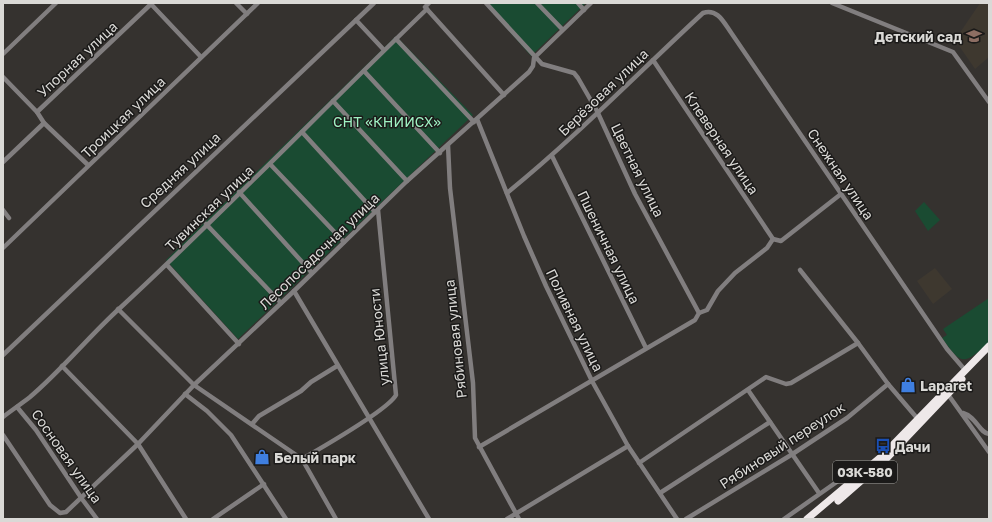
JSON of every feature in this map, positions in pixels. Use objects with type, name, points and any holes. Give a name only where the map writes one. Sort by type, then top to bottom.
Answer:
[{"type":"highway","name":"03К-580","points":[[815,519],[886,459],[965,370],[989,346]]},
{"type":"highway","name":"03К-580","points":[[807,519],[882,456],[917,418],[989,352]]},
{"type":"street","points":[[3,54],[56,3]]},
{"type":"street","points":[[236,3],[247,14]]},
{"type":"street","name":"Троицкая улица","points":[[3,248],[258,3]]},
{"type":"street","name":"Средняя улица","points":[[3,355],[374,3]]},
{"type":"street","name":"Тувинская улица","points":[[3,417],[30,397],[118,309],[167,265],[206,224],[270,164],[396,39],[429,3]]},
{"type":"street","points":[[486,3],[534,58]]},
{"type":"street","points":[[537,3],[562,30]]},
{"type":"street","points":[[578,3],[584,10]]},
{"type":"street","name":"Лесопосадочная улица","points":[[3,435],[50,505],[60,513],[66,512],[82,499],[138,444],[194,385],[239,344],[407,181],[529,72],[533,66],[534,58],[591,3]]},
{"type":"street","points":[[832,3],[953,52],[989,102]]},
{"type":"street","points":[[150,4],[201,57]]},
{"type":"street","name":"Упорная улица","points":[[37,112],[150,4]]},
{"type":"street","points":[[426,8],[504,95]]},
{"type":"street","name":"Берёзовая улица","points":[[507,193],[552,156],[597,111],[703,13],[709,11],[716,12]]},
{"type":"street","name":"Снежная улица","points":[[716,12],[947,349],[965,370]]},
{"type":"street","points":[[356,20],[384,50]]},
{"type":"street","points":[[396,39],[475,121]]},
{"type":"street","name":"Цветная улица","points":[[534,58],[542,64],[574,73],[578,78],[597,111],[635,194],[699,314]]},
{"type":"street","name":"Клеверная улица","points":[[653,60],[773,240]]},
{"type":"street","points":[[364,71],[440,153]]},
{"type":"street","points":[[3,77],[37,112],[44,123],[88,165]]},
{"type":"street","points":[[333,102],[407,181]]},
{"type":"street","name":"Поливная улица","points":[[475,121],[546,286],[592,381],[628,446],[677,519]]},
{"type":"street","points":[[3,162],[44,123]]},
{"type":"street","points":[[302,132],[376,211]]},
{"type":"street","name":"Рябиновая улица","points":[[448,145],[449,181],[473,382],[475,438],[519,519]]},
{"type":"street","name":"Пшеничная улица","points":[[552,156],[646,348]]},
{"type":"street","points":[[270,164],[344,242]]},
{"type":"street","points":[[239,192],[312,273]]},
{"type":"street","points":[[479,446],[695,320],[699,314],[706,310],[718,291],[735,272],[767,248],[773,240],[781,241],[841,194]]},
{"type":"street","points":[[3,210],[9,218]]},
{"type":"street","name":"улица Юности","points":[[302,460],[369,418],[393,401],[396,395],[376,211]]},
{"type":"street","points":[[206,224],[281,303]]},
{"type":"street","points":[[167,265],[239,344]]},
{"type":"street","points":[[800,270],[858,343],[888,384],[917,418]]},
{"type":"street","points":[[294,291],[337,366],[429,519]]},
{"type":"street","points":[[118,309],[194,385],[302,460],[336,519]]},
{"type":"street","points":[[639,463],[766,377],[786,384],[791,383],[858,343]]},
{"type":"street","points":[[62,366],[138,444],[186,519]]},
{"type":"street","points":[[252,424],[259,416],[301,391],[311,382],[337,366]]},
{"type":"street","name":"Рябиновый переулок","points":[[686,519],[791,455],[847,418],[888,384]]},
{"type":"street","points":[[748,390],[819,494]]},
{"type":"street","points":[[946,392],[963,413],[989,452]]},
{"type":"street","points":[[186,394],[207,411],[226,430],[264,484],[286,519]]},
{"type":"street","name":"Сосновая улица","points":[[17,406],[36,430],[97,519]]},
{"type":"street","points":[[963,413],[971,416],[983,432],[989,434]]},
{"type":"street","points":[[660,493],[770,422]]},
{"type":"street","points":[[507,519],[628,446]]},
{"type":"street","points":[[784,519],[848,474]]},
{"type":"street","points":[[212,519],[264,484]]},
{"type":"shaded area","name":"Детский сад","points":[[980,3],[989,3],[989,57],[975,69],[955,40]]},
{"type":"shaded area","points":[[935,268],[952,289],[933,304],[917,281]]},
{"type":"green space","points":[[484,3],[586,3],[531,56]]},
{"type":"green space","name":"СНТ «КНИИСХ»","points":[[396,36],[473,115],[238,339],[166,260]]},
{"type":"green space","points":[[924,202],[940,220],[928,231],[915,211]]},
{"type":"green space","points":[[989,298],[989,343],[968,358],[959,358],[954,354],[942,338],[947,335],[943,329]]},
{"type":"place","name":"Детский сад","points":[[974,36]]},
{"type":"place","name":"Laparet","points":[[908,385]]},
{"type":"place","name":"Дачи","points":[[883,446]]},
{"type":"place","name":"Белый парк","points":[[262,457]]}]
